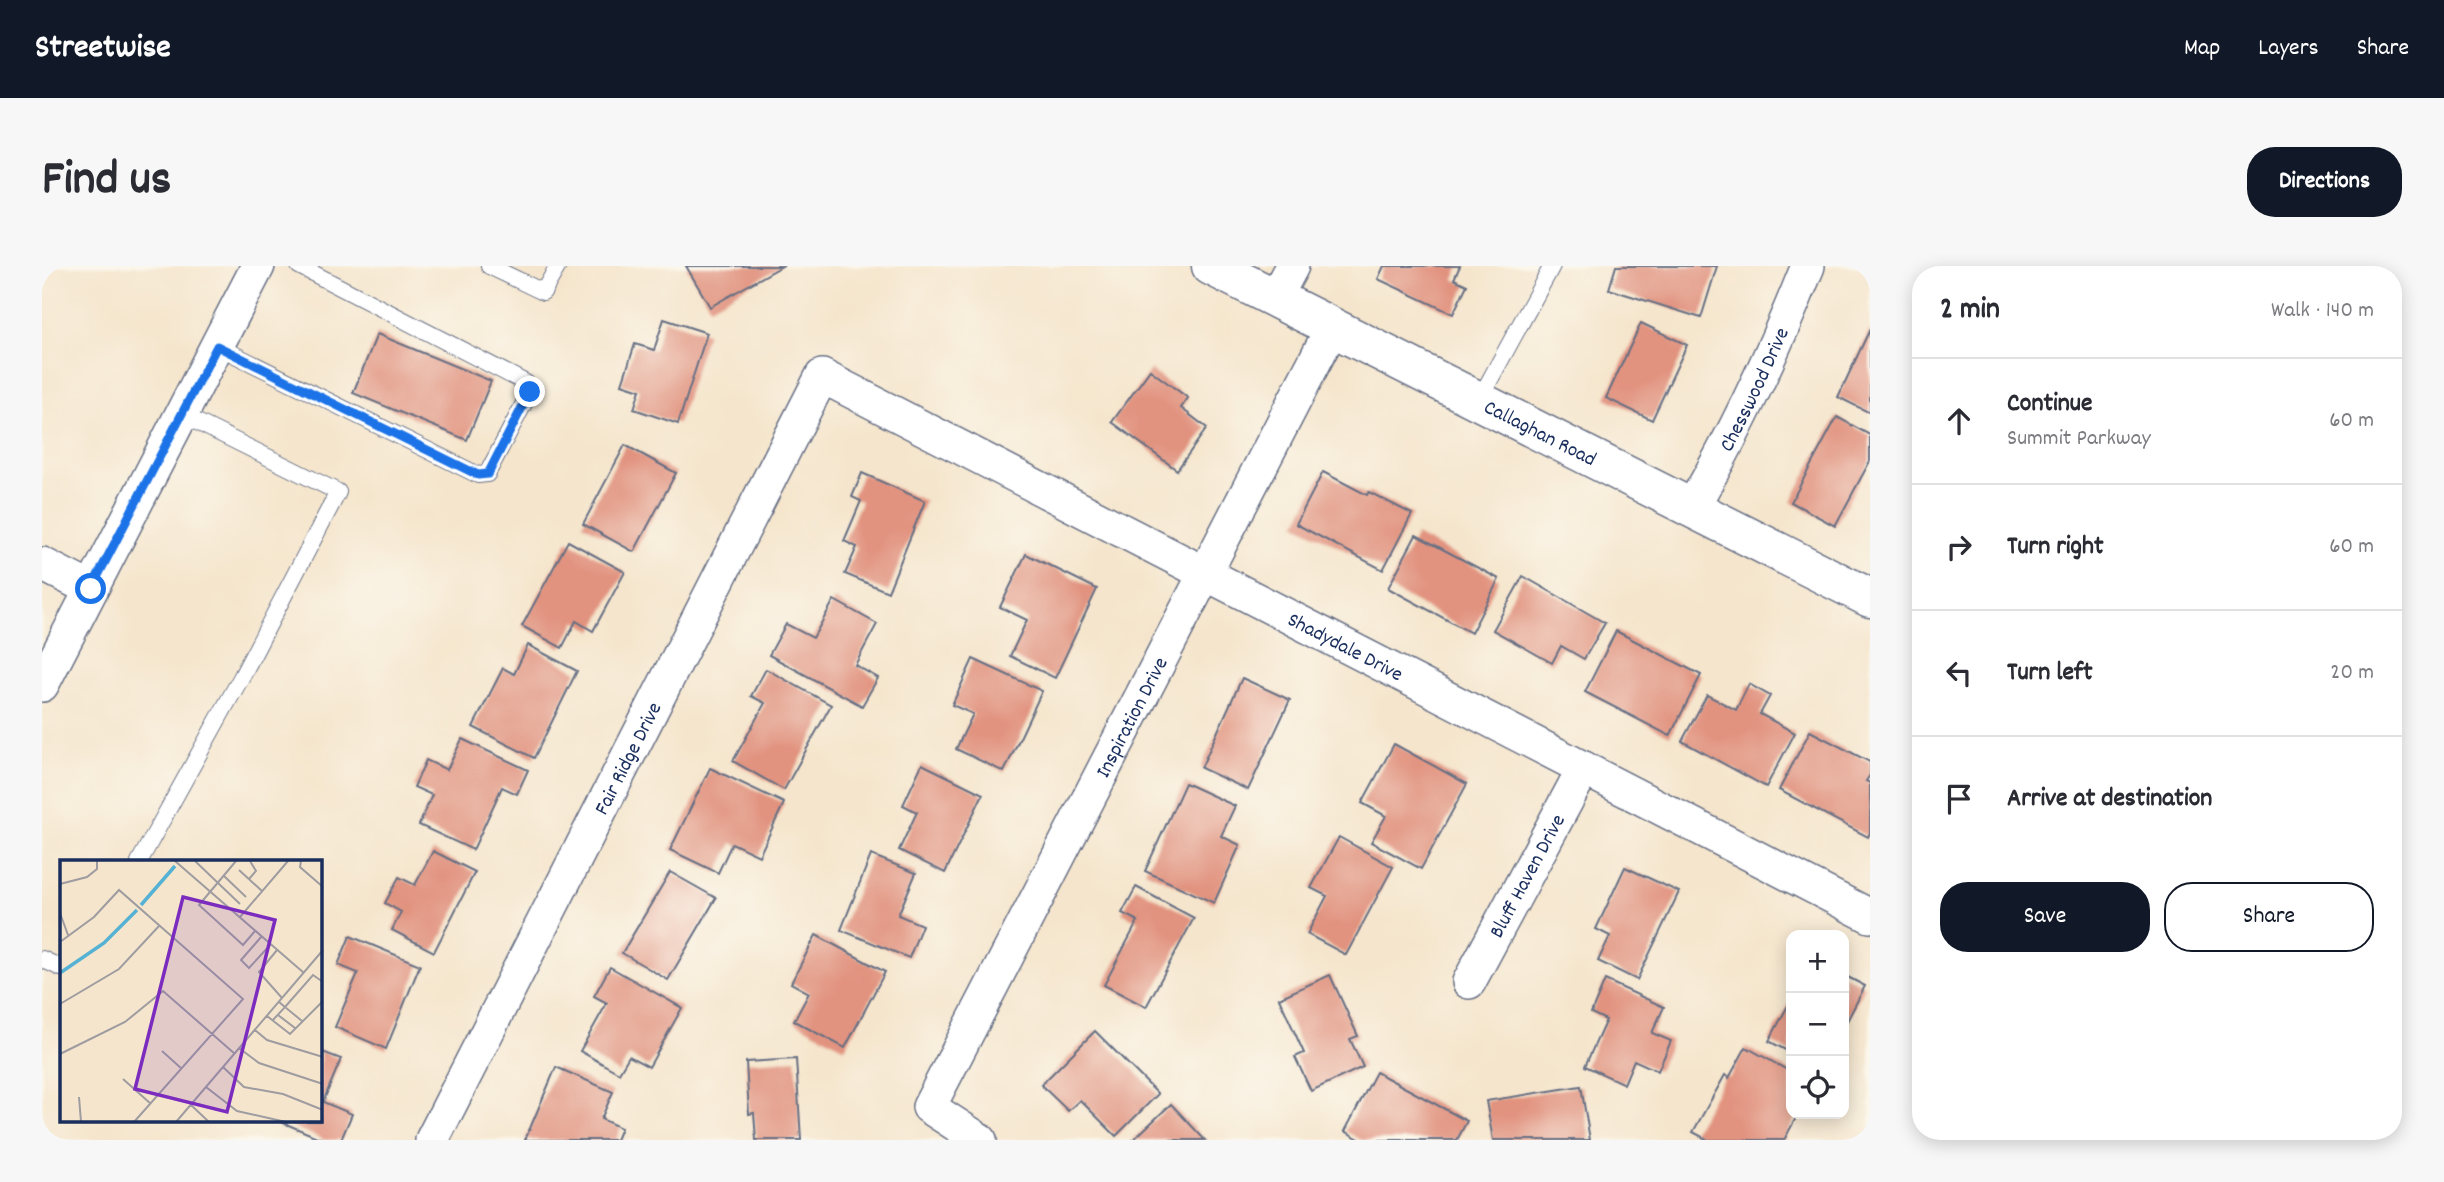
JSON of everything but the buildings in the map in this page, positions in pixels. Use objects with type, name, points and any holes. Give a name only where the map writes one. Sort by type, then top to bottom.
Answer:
[{"type":"main road","name":"Callaghan Road","points":[[1211,266],[1283,282],[1333,327],[1870,598]]},
{"type":"street","points":[[42,685],[258,266]]},
{"type":"street","name":"Chesswood Drive","points":[[1692,507],[1717,466],[1808,266]]},
{"type":"street","name":"Inspiration Drive","points":[[980,1140],[929,1107],[1333,327]]},
{"type":"street","name":"Shadydale Drive","points":[[822,376],[1870,916]]},
{"type":"street","name":"Fair Ridge Drive","points":[[432,1140],[822,376]]},
{"type":"street","points":[[42,564],[91,589]]},
{"type":"street","name":"Bluff Haven Drive","points":[[1469,982],[1584,768]]},
{"type":"lane","points":[[217,346],[478,475],[488,474],[530,392],[526,383],[299,266]]},
{"type":"lane","points":[[489,266],[543,292],[558,266]]},
{"type":"lane","points":[[1479,400],[1552,266]]},
{"type":"lane","points":[[140,860],[242,676],[338,492],[181,414]]},
{"type":"lane","points":[[42,959],[60,968]]},
{"type":"route","points":[[91,589],[217,346],[478,475],[488,474],[530,392]]}]
